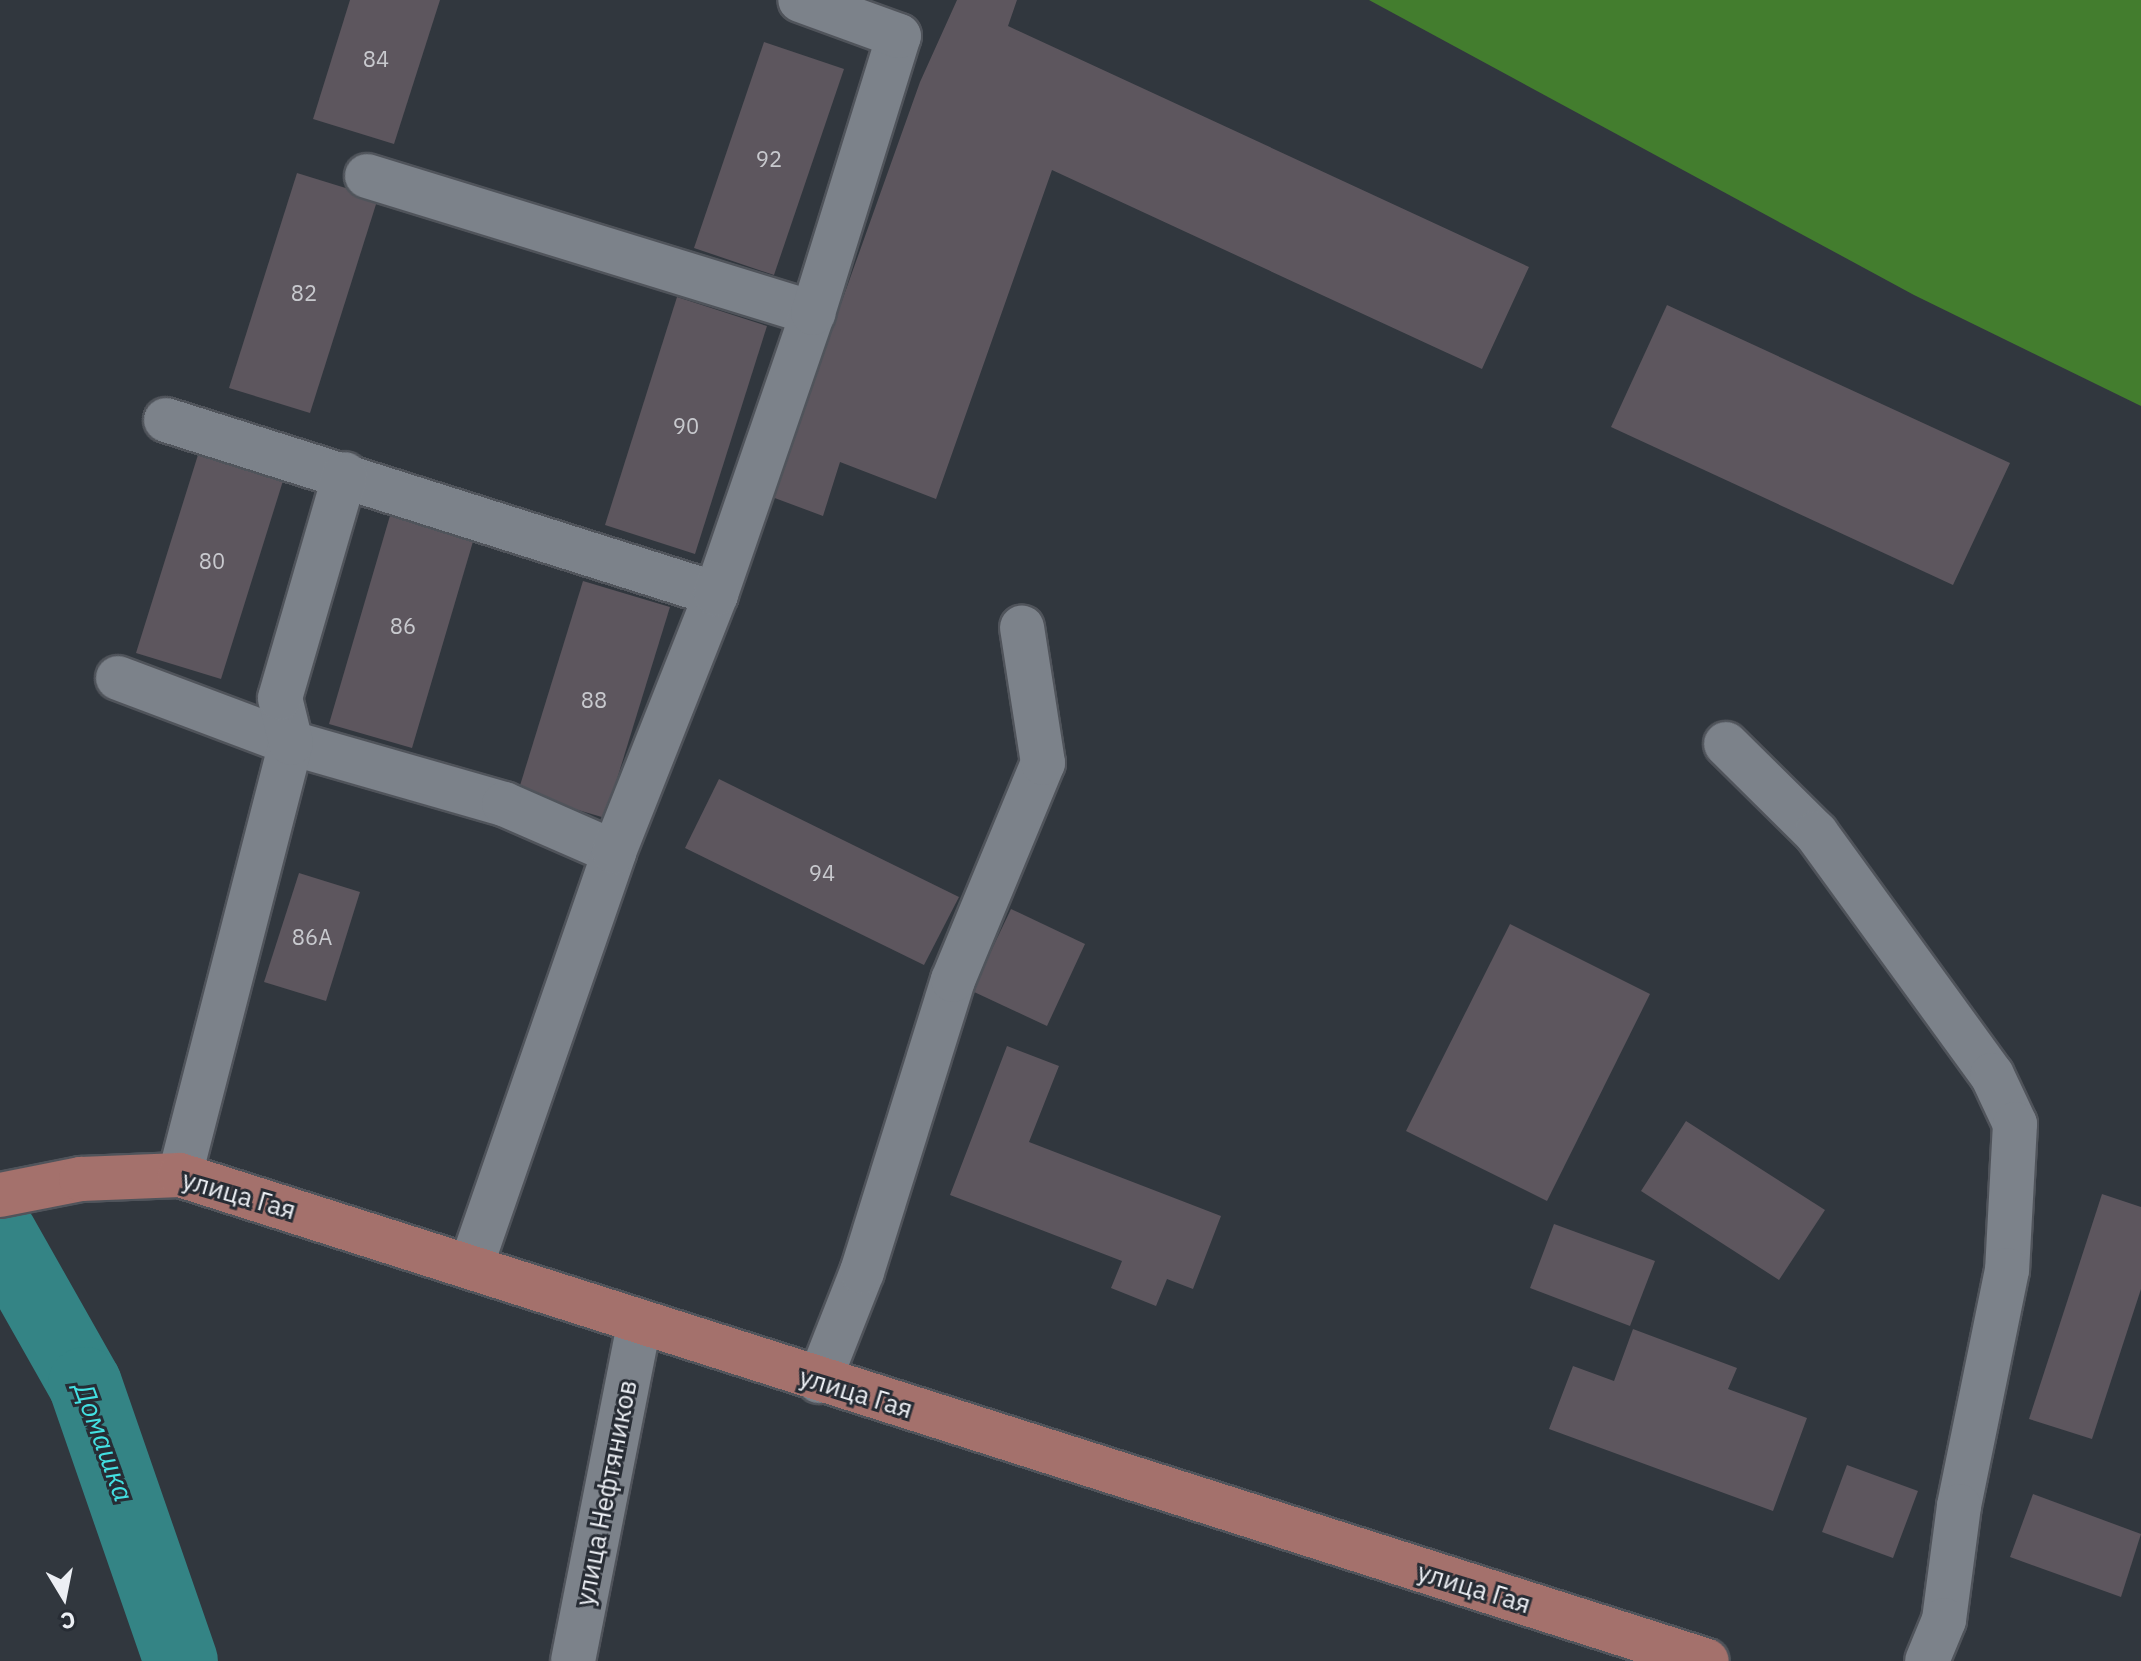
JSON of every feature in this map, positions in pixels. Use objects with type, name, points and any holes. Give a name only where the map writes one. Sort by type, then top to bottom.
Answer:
[{"type":"main road","name":"улица Гая","points":[[0,1195],[81,1179],[180,1175],[471,1266],[639,1325],[1707,1661]]},
{"type":"street","points":[[471,1266],[614,852],[716,594],[813,313],[899,36],[800,0]]},
{"type":"street","points":[[367,176],[813,313]]},
{"type":"street","points":[[166,420],[345,474],[716,594]]},
{"type":"street","points":[[180,1175],[291,743],[280,698],[345,474]]},
{"type":"street","points":[[819,1381],[862,1272],[953,980],[1043,763],[1022,628]]},
{"type":"street","points":[[118,678],[291,743],[504,804],[614,852]]},
{"type":"street","points":[[1726,744],[1816,833],[1992,1075],[2015,1124],[2007,1270],[1959,1506],[1944,1620],[1927,1661]]},
{"type":"street","name":"улица Нефтяников","points":[[573,1661],[639,1325]]},
{"type":"green space","points":[[1369,0],[2141,0],[2141,406],[1914,295]]},
{"type":"building","points":[[350,0],[440,0],[394,144],[313,119]]},
{"type":"building","points":[[957,0],[1017,0],[1008,26],[1529,267],[1482,369],[1052,170],[936,499],[840,462],[823,516],[772,497],[920,82]]},
{"type":"building","points":[[764,42],[844,69],[774,275],[694,248]]},
{"type":"building","points":[[297,173],[378,198],[310,413],[229,388]]},
{"type":"building","points":[[677,297],[767,326],[695,554],[605,525]]},
{"type":"building","points":[[1667,305],[2010,463],[1953,585],[1611,427]]},
{"type":"building","points":[[202,442],[287,468],[221,679],[136,653]]},
{"type":"building","points":[[394,502],[477,528],[412,748],[329,724]]},
{"type":"building","points":[[583,581],[670,607],[605,818],[518,792]]},
{"type":"building","points":[[719,779],[959,897],[924,965],[685,848]]},
{"type":"building","points":[[299,873],[360,892],[326,1001],[264,982]]},
{"type":"building","points":[[1011,909],[1085,944],[1047,1026],[972,991]]},
{"type":"building","points":[[1510,924],[1650,994],[1547,1201],[1406,1131]]},
{"type":"building","points":[[1007,1046],[1059,1066],[1029,1142],[1221,1216],[1193,1289],[1167,1279],[1156,1306],[1111,1288],[1122,1261],[950,1195]]},
{"type":"building","points":[[1686,1121],[1825,1210],[1779,1280],[1641,1191]]},
{"type":"building","points":[[2102,1194],[2141,1207],[2141,1289],[2092,1439],[2029,1419]]},
{"type":"building","points":[[1554,1224],[1655,1261],[1630,1326],[1530,1288]]},
{"type":"building","points":[[1633,1329],[1737,1368],[1728,1389],[1807,1418],[1773,1511],[1549,1429],[1573,1366],[1614,1381]]},
{"type":"building","points":[[1847,1465],[1918,1491],[1893,1558],[1822,1532]]},
{"type":"building","points":[[2033,1494],[2141,1534],[2121,1597],[2010,1557]]},
{"type":"waterway","name":"Домашка","points":[[0,1234],[85,1384],[181,1661]]}]
